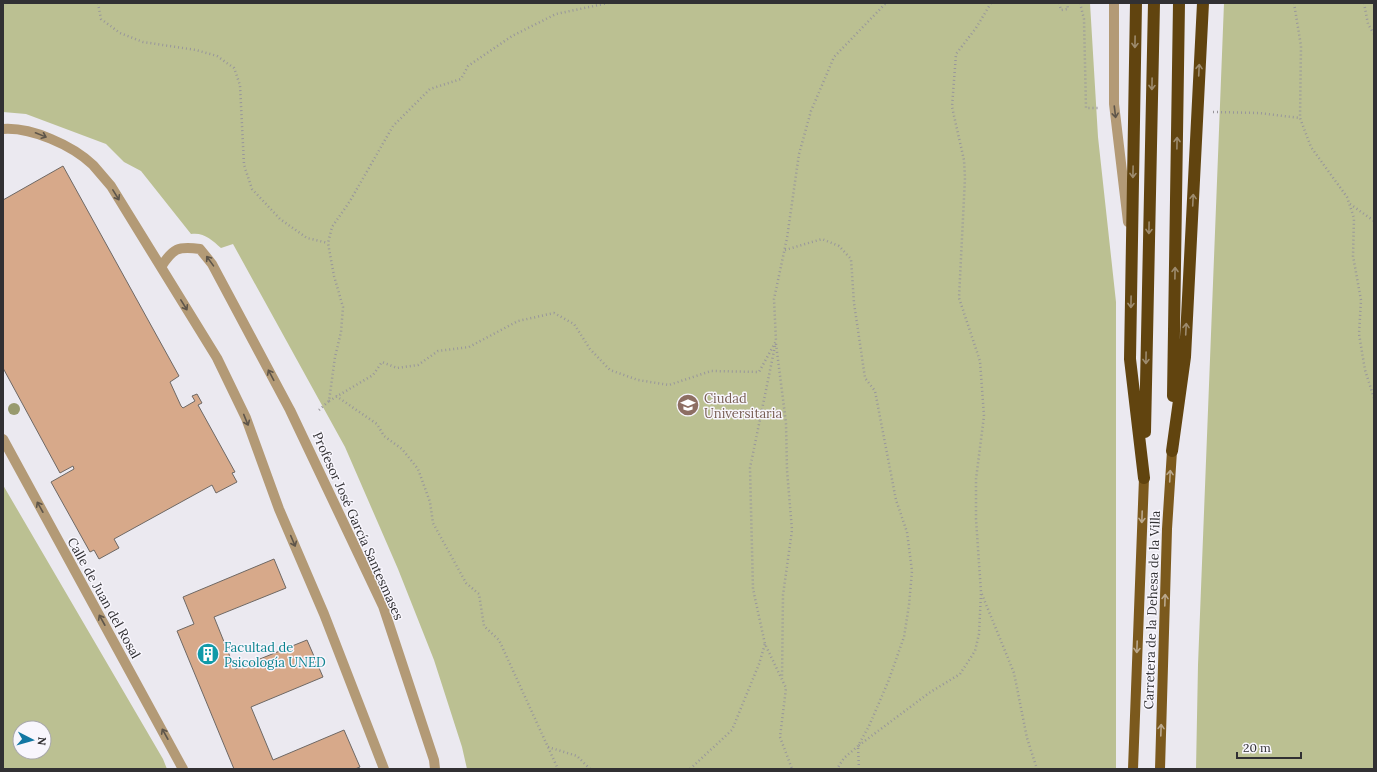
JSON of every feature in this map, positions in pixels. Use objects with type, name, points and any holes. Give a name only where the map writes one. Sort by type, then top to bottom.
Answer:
[{"type":"highway","points":[[1136,3],[1130,359],[1144,478]]},
{"type":"highway","points":[[1144,478],[1154,3]]},
{"type":"highway","points":[[1172,452],[1179,3]]},
{"type":"highway","points":[[1172,452],[1185,357],[1203,3]]},
{"type":"main road","name":"Carretera de la Dehesa de la Villa","points":[[1160,769],[1167,528],[1172,452]]},
{"type":"main road","name":"Carretera de la Dehesa de la Villa","points":[[1133,769],[1144,478]]},
{"type":"street","points":[[1114,3],[1114,104],[1131,248]]},
{"type":"street","points":[[3,129],[14,128],[39,134],[74,151],[92,164],[111,186],[217,358],[246,418],[279,509],[324,614],[384,769]]},
{"type":"street","name":"Profesor José García Santesmases","points":[[161,268],[169,254],[184,247],[200,249],[212,264],[290,410],[383,606],[434,760],[435,769]]},
{"type":"street","name":"Calle de Juan del Rosal","points":[[3,439],[183,769]]},
{"type":"path","points":[[98,3],[102,19],[120,33],[143,42],[196,50],[217,56],[234,68],[240,85],[241,133],[244,165],[252,189],[280,219],[306,238],[328,243]]},
{"type":"path","points":[[329,400],[335,357],[341,332],[343,307],[334,276],[328,243],[332,227],[350,201],[393,126],[430,89],[461,79],[468,66],[524,29],[556,14],[608,3]]},
{"type":"path","points":[[782,681],[783,595],[792,530],[787,470],[786,422],[776,341],[774,299],[785,250],[799,154],[811,111],[834,57],[886,3]]},
{"type":"path","points":[[837,769],[844,758],[858,746],[929,693],[960,674],[975,651],[979,634],[981,592],[976,519],[976,479],[984,416],[980,361],[959,298],[965,178],[964,160],[952,107],[956,54],[976,28],[991,3]]},
{"type":"path","points":[[1059,3],[1061,10],[1068,9],[1067,3]]},
{"type":"path","points":[[1294,3],[1301,46],[1300,118],[1311,147],[1347,197],[1354,218],[1353,256],[1361,300],[1359,334],[1365,370],[1374,398]]},
{"type":"path","points":[[1364,3],[1368,24],[1374,34]]},
{"type":"path","points":[[1259,113],[1300,118]]},
{"type":"path","points":[[1349,204],[1374,221]]},
{"type":"path","points":[[785,250],[822,239],[839,246],[851,259],[854,303],[865,378],[875,391],[896,500],[907,532],[912,571],[904,637],[888,682],[858,746],[859,769]]},
{"type":"path","points":[[319,410],[329,400],[373,375],[382,362],[397,368],[418,365],[438,351],[469,347],[518,322],[554,313],[574,324],[590,348],[610,370],[638,380],[669,385],[711,371],[759,372],[776,341]]},
{"type":"path","points":[[776,341],[750,468],[753,588],[765,644],[786,688],[780,737],[792,769]]},
{"type":"path","points":[[336,396],[377,424],[384,436],[402,449],[418,469],[430,502],[433,523],[466,583],[479,594],[484,626],[499,640],[558,769]]},
{"type":"path","points":[[981,592],[1014,673],[1027,738],[1037,769]]},
{"type":"path","points":[[690,769],[732,730],[759,664],[765,644]]},
{"type":"path","points":[[548,747],[577,756],[590,769]]},
{"type":"green space","name":"Ciudad Universitaria","points":[[3,3],[1090,3],[1098,137],[1116,302],[1116,769],[467,769],[462,747],[434,660],[398,569],[345,447],[233,244],[221,248],[204,235],[191,234],[141,171],[124,162],[106,144],[26,114],[3,112]]},
{"type":"green space","points":[[1224,3],[1374,3],[1374,769],[1196,769],[1198,665]]},
{"type":"green space","points":[[3,485],[163,759],[167,769],[3,769]]},
{"type":"building","points":[[63,166],[179,376],[170,382],[181,406],[183,408],[195,401],[192,396],[197,394],[202,403],[198,405],[235,472],[232,473],[237,482],[216,493],[212,485],[114,539],[119,548],[99,559],[94,550],[90,552],[51,482],[74,469],[73,466],[60,473],[3,368],[3,200]]},
{"type":"building","name":"Facultad de Psicología UNED","points":[[274,559],[286,588],[214,617],[235,669],[307,640],[323,677],[251,707],[273,760],[344,730],[360,767],[355,769],[234,769],[177,631],[194,624],[183,597]]},
{"type":"place","name":"Ciudad Universitaria","points":[[688,405]]},
{"type":"place","name":"Facultad de Psicología UNED","points":[[208,654]]}]
